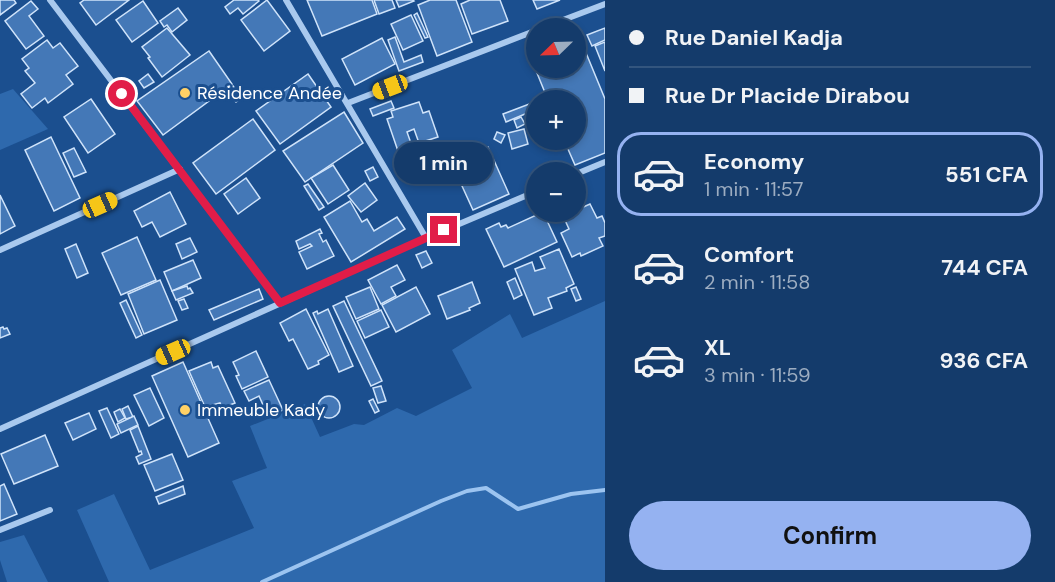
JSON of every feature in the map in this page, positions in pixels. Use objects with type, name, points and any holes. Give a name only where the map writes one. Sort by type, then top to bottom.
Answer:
[{"type":"street","points":[[50,0],[280,303]]},
{"type":"street","points":[[286,0],[426,238]]},
{"type":"street","points":[[568,18],[605,4]]},
{"type":"street","points":[[348,103],[526,34]]},
{"type":"street","points":[[586,170],[605,162]]},
{"type":"street","points":[[0,250],[180,169]]},
{"type":"street","points":[[0,429],[426,238],[526,196]]},
{"type":"street","points":[[0,530],[51,510]]},
{"type":"shaded area","points":[[13,89],[48,129],[0,150],[0,94]]},
{"type":"shaded area","points":[[605,301],[605,582],[109,582],[77,510],[114,494],[150,570],[254,528],[232,481],[267,468],[250,426],[305,404],[320,437],[354,424],[364,425],[397,408],[416,416],[472,388],[452,350],[510,314],[522,338]]},
{"type":"shaded area","points":[[24,535],[48,582],[7,582],[0,560],[0,542]]},
{"type":"building","points":[[0,0],[14,0],[16,3],[0,15]]},
{"type":"building","points":[[84,0],[129,0],[96,25],[80,3]]},
{"type":"building","points":[[234,0],[259,1],[243,14],[238,8],[230,14],[225,7]]},
{"type":"building","points":[[267,0],[290,31],[264,51],[241,20]]},
{"type":"building","points":[[307,0],[372,0],[377,14],[322,36]]},
{"type":"building","points":[[374,0],[392,0],[395,8],[379,14]]},
{"type":"building","points":[[396,0],[413,0],[414,1],[399,7]]},
{"type":"building","points":[[430,0],[456,0],[472,42],[437,56],[418,5]]},
{"type":"building","points":[[470,0],[500,0],[508,21],[472,34],[461,4]]},
{"type":"building","points":[[533,0],[560,0],[537,9]]},
{"type":"building","points":[[31,1],[38,9],[29,16],[44,36],[26,49],[5,21]]},
{"type":"building","points":[[143,1],[158,23],[132,42],[116,20]]},
{"type":"building","points":[[178,8],[187,20],[172,32],[160,21]]},
{"type":"building","points":[[417,13],[428,37],[425,38],[414,15]]},
{"type":"building","points":[[411,15],[423,41],[403,50],[391,24]]},
{"type":"building","points":[[167,28],[190,55],[162,77],[142,47]]},
{"type":"building","points":[[605,28],[605,40],[592,46],[587,35]]},
{"type":"building","points":[[395,37],[404,62],[421,55],[423,62],[399,71],[388,40]]},
{"type":"building","points":[[382,38],[395,64],[355,85],[342,59]]},
{"type":"building","points":[[47,40],[53,48],[60,43],[78,66],[66,75],[73,84],[48,103],[45,98],[32,108],[21,94],[35,83],[25,71],[29,68],[22,59]]},
{"type":"building","points":[[605,42],[605,71],[595,46]]},
{"type":"building","name":"Résidence Andée","points":[[209,51],[232,84],[163,135],[137,101]]},
{"type":"building","points":[[586,53],[605,99],[605,153],[582,162],[574,162],[568,150],[586,150],[586,90],[544,90],[539,78],[586,78]]},
{"type":"building","points":[[148,74],[154,82],[144,88],[139,81]]},
{"type":"building","points":[[308,74],[331,107],[280,144],[256,111]]},
{"type":"building","points":[[233,86],[242,98],[236,102],[227,90]]},
{"type":"building","points":[[91,99],[115,134],[88,153],[64,117]]},
{"type":"building","points":[[391,101],[394,108],[373,116],[370,109]]},
{"type":"building","points":[[419,102],[423,113],[429,111],[438,137],[419,143],[414,129],[407,132],[412,146],[398,151],[387,119],[393,117],[391,111]]},
{"type":"building","points":[[526,105],[526,114],[506,122],[503,114]]},
{"type":"building","points":[[344,112],[363,143],[305,182],[283,151]]},
{"type":"building","points":[[521,117],[525,124],[517,128],[514,120]]},
{"type":"building","points":[[253,119],[275,150],[216,194],[193,163]]},
{"type":"building","points":[[524,129],[526,145],[512,149],[508,133]]},
{"type":"building","points":[[497,132],[505,135],[501,143],[494,139]]},
{"type":"building","points":[[51,137],[80,198],[54,211],[25,150]]},
{"type":"building","points":[[488,147],[509,194],[473,210],[452,164]]},
{"type":"building","points":[[74,148],[86,172],[74,177],[63,153]]},
{"type":"building","points":[[333,165],[349,190],[328,204],[311,178]]},
{"type":"building","points":[[373,167],[378,177],[370,181],[365,171]]},
{"type":"building","points":[[246,178],[260,198],[238,214],[224,194]]},
{"type":"building","points":[[365,183],[377,200],[361,212],[348,196]]},
{"type":"building","points":[[308,184],[324,207],[319,210],[304,186]]},
{"type":"building","points":[[170,192],[186,224],[160,237],[152,222],[142,227],[134,211]]},
{"type":"building","points":[[0,195],[15,226],[0,234]]},
{"type":"building","points":[[350,201],[362,222],[367,219],[374,231],[397,217],[405,229],[351,262],[324,217]]},
{"type":"building","points":[[590,204],[597,218],[602,216],[605,223],[605,236],[599,238],[603,246],[581,256],[580,253],[572,257],[561,233],[569,229],[566,222],[586,222],[586,206]]},
{"type":"building","points":[[526,220],[526,222],[548,222],[557,242],[504,267],[486,229],[499,223],[501,227],[506,225],[508,228]]},
{"type":"building","points":[[320,229],[322,233],[319,234],[323,242],[326,240],[334,256],[307,269],[299,252],[312,246],[310,244],[299,249],[296,241]]},
{"type":"building","points":[[137,237],[156,280],[121,295],[102,253]]},
{"type":"building","points":[[190,238],[197,252],[182,259],[176,244]]},
{"type":"building","points":[[76,244],[88,273],[77,278],[65,249]]},
{"type":"building","points":[[559,249],[574,284],[566,288],[567,291],[548,298],[552,308],[534,315],[515,269],[532,262],[535,271],[545,268],[540,257]]},
{"type":"building","points":[[426,251],[432,263],[422,268],[416,255]]},
{"type":"building","points":[[193,260],[201,278],[172,291],[164,272]]},
{"type":"building","points":[[397,265],[405,280],[391,287],[396,296],[381,304],[368,280]]},
{"type":"building","points":[[515,278],[522,295],[514,299],[507,282]]},
{"type":"building","points":[[160,280],[177,320],[144,334],[128,294]]},
{"type":"building","points":[[472,282],[480,303],[469,308],[470,310],[447,319],[438,296]]},
{"type":"building","points":[[187,286],[193,293],[176,300],[172,291]]},
{"type":"building","points":[[370,287],[379,309],[356,319],[346,297]]},
{"type":"building","points":[[416,287],[430,314],[396,332],[382,305]]},
{"type":"building","points":[[576,287],[581,299],[576,301],[571,289]]},
{"type":"building","points":[[259,289],[263,299],[214,320],[209,310]]},
{"type":"building","points":[[184,299],[188,308],[182,310],[178,301]]},
{"type":"building","points":[[126,300],[142,335],[136,338],[120,303]]},
{"type":"building","points":[[344,301],[382,381],[371,386],[333,306]]},
{"type":"building","points":[[306,309],[329,355],[318,361],[319,364],[308,369],[293,339],[289,341],[280,323]]},
{"type":"building","points":[[328,309],[353,366],[339,372],[313,313],[317,311],[318,314]]},
{"type":"building","points":[[381,310],[389,327],[365,338],[357,321]]},
{"type":"building","points":[[0,328],[7,328],[10,334],[0,338]]},
{"type":"building","points":[[256,351],[268,377],[242,389],[233,362]]},
{"type":"building","name":"Immeuble Kady","points":[[183,362],[219,443],[188,457],[152,376]]},
{"type":"building","points":[[211,362],[213,368],[218,366],[235,403],[222,408],[220,403],[205,407],[189,371]]},
{"type":"building","points":[[269,380],[283,410],[268,416],[259,396],[249,401],[244,391]]},
{"type":"building","points":[[381,386],[386,401],[378,403],[373,388]]},
{"type":"building","points":[[150,388],[164,418],[149,426],[134,395]]},
{"type":"building","points":[[329,396],[337,399],[340,407],[337,415],[329,418],[321,415],[318,407],[321,399]]},
{"type":"building","points":[[373,399],[379,411],[375,413],[369,401]]},
{"type":"building","points":[[128,406],[133,417],[126,419],[122,409]]},
{"type":"building","points":[[107,408],[119,434],[111,438],[99,411]]},
{"type":"building","points":[[120,409],[125,418],[118,422],[114,412]]},
{"type":"building","points":[[89,413],[96,429],[73,440],[65,423]]},
{"type":"building","points":[[134,416],[138,425],[121,433],[117,424]]},
{"type":"building","points":[[138,426],[151,459],[139,464],[136,457],[142,454],[130,430]]},
{"type":"building","points":[[45,435],[58,466],[14,484],[1,454]]},
{"type":"building","points":[[172,454],[183,480],[155,491],[144,465]]},
{"type":"building","points":[[4,484],[17,514],[0,521],[0,486]]},
{"type":"building","points":[[183,486],[185,494],[159,504],[156,497]]},
{"type":"waterway","points":[[262,582],[467,491],[486,488],[518,509],[571,494],[605,490]]},
{"type":"place","name":"Résidence Andée","points":[[185,93]]},
{"type":"place","name":"Immeuble Kady","points":[[185,410]]},
{"type":"route","points":[[122,94],[280,303],[444,230]]}]
